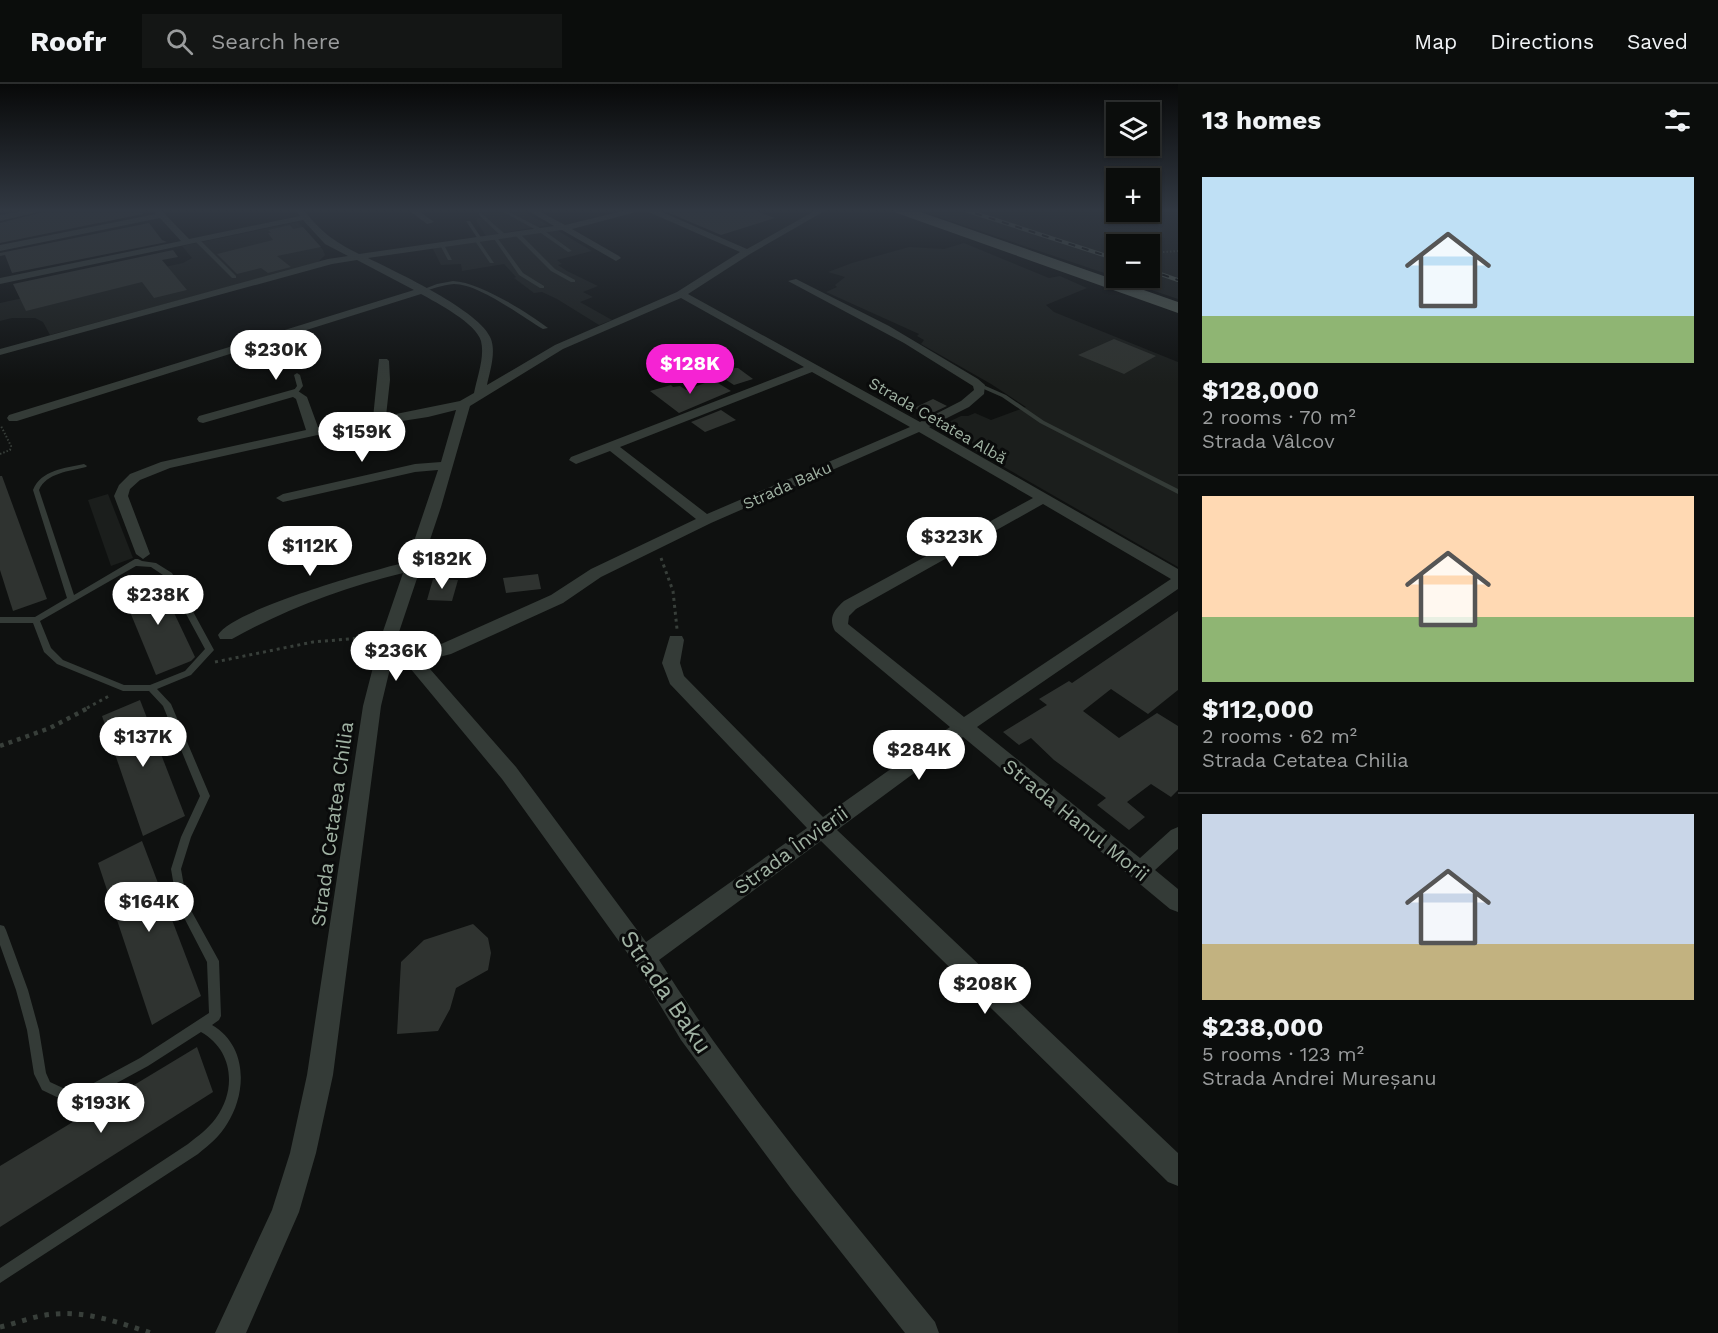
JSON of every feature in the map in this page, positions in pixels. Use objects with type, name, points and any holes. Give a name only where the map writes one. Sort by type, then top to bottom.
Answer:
[{"type":"main road","points":[[1063,267],[1178,308]]},
{"type":"street","points":[[0,280],[63,267]]},
{"type":"street","points":[[0,352],[309,267]]},
{"type":"street","points":[[376,267],[469,319],[481,329],[486,338],[486,353],[472,400]]},
{"type":"street","points":[[138,559],[121,496],[124,488],[135,477],[166,465],[313,432],[379,419],[428,413],[472,400],[559,347],[681,294],[723,267]]},
{"type":"street","points":[[793,281],[870,319],[979,385]]},
{"type":"street","points":[[13,418],[421,291]]},
{"type":"street","name":"Strada Cetatea Albă","points":[[681,294],[918,426],[1178,576]]},
{"type":"street","points":[[379,419],[384,380],[383,362]]},
{"type":"street","points":[[576,460],[812,368]]},
{"type":"street","name":"Strada Baku","points":[[394,644],[428,655],[445,650],[557,599],[596,573],[706,520],[938,419],[965,404],[980,391],[979,385]]},
{"type":"street","points":[[203,419],[295,393],[301,398],[313,432]]},
{"type":"street","name":"Strada Cetatea Chilia","points":[[230,1333],[285,1212],[303,1153],[320,1075],[367,734],[394,644],[413,566],[472,400]]},
{"type":"street","points":[[612,447],[706,520]]},
{"type":"street","points":[[283,498],[404,471],[447,465]]},
{"type":"street","name":"Strada Hanul Morii","points":[[1042,499],[850,605],[840,613],[839,621],[846,634],[1178,902]]},
{"type":"street","points":[[226,635],[264,613],[320,591],[413,566]]},
{"type":"street","name":"Strada Învierii","points":[[644,957],[962,728],[1178,582]]},
{"type":"street","points":[[676,640],[671,663],[676,679],[821,828],[1178,1172]]},
{"type":"street","name":"Strada Baku","points":[[394,644],[509,773],[644,957],[690,1031],[802,1180],[924,1333]]},
{"type":"street","points":[[1140,871],[1178,836]]},
{"type":"lane","points":[[223,267],[234,277]]},
{"type":"lane","points":[[517,267],[521,274],[542,287]]},
{"type":"lane","points":[[550,267],[573,281]]},
{"type":"lane","points":[[421,291],[444,284],[464,284],[507,305],[545,328]]},
{"type":"lane","points":[[295,393],[300,386],[297,375]]},
{"type":"lane","points":[[979,385],[1004,396],[1042,422],[1178,492]]},
{"type":"lane","points":[[71,598],[36,490],[37,485],[45,478],[84,466]]},
{"type":"lane","points":[[0,620],[36,620],[138,559],[169,575],[209,644],[210,650],[188,673],[151,688],[123,688],[60,662],[46,650],[36,620]]},
{"type":"lane","points":[[0,930],[22,990],[33,1030],[40,1074],[46,1086],[65,1095],[92,1091],[144,1062],[215,1016],[213,961],[182,904],[176,869],[186,837],[206,796],[167,704],[151,688]]},
{"type":"lane","points":[[0,1276],[193,1149],[215,1131],[228,1112],[236,1072],[231,1057],[220,1038],[201,1025]]},
{"type":"path","points":[[0,454],[10,450],[11,446],[1,426],[3,422],[13,418]]},
{"type":"path","points":[[656,546],[673,591],[678,625],[676,640]]},
{"type":"path","points":[[197,666],[302,643],[348,638],[394,644]]},
{"type":"path","points":[[0,746],[50,728],[123,688]]},
{"type":"path","points":[[0,1327],[43,1315],[77,1315],[99,1317],[151,1333]]},
{"type":"shaded area","points":[[163,267],[301,267],[50,335],[43,322],[35,318],[12,318],[0,321],[0,303]]},
{"type":"shaded area","points":[[461,267],[484,267],[462,271]]},
{"type":"shaded area","points":[[507,267],[561,267],[598,286],[583,292],[593,297],[580,302],[612,320],[599,325],[557,299],[542,292],[534,293],[514,278],[516,277]]},
{"type":"shaded area","points":[[841,267],[1023,267],[1049,278],[1060,276],[1087,288],[1046,305],[1054,312],[1178,362],[1178,567],[936,428],[961,416],[975,413],[991,420],[1026,407],[921,344],[924,340],[917,336],[919,334],[826,292],[837,287],[835,285],[845,277],[828,272]]},
{"type":"shaded area","points":[[1087,267],[1106,267],[1106,274]]},
{"type":"shaded area","points":[[1160,267],[1178,267],[1178,299],[1146,288],[1160,288]]},
{"type":"shaded area","points":[[108,494],[133,558],[111,566],[88,500]]},
{"type":"building","points":[[10,267],[41,267],[12,273]]},
{"type":"building","points":[[92,267],[168,267],[187,290],[154,298],[142,282],[26,311],[13,284]]},
{"type":"building","points":[[230,267],[290,267],[268,273],[261,268],[237,274]]},
{"type":"building","points":[[1114,339],[1156,356],[1124,374],[1078,355]]},
{"type":"building","points":[[735,368],[753,379],[734,385],[717,374]]},
{"type":"building","points":[[713,380],[731,391],[679,413],[650,391],[671,385],[680,386],[686,390]]},
{"type":"building","points":[[933,399],[947,406],[928,415],[914,408]]},
{"type":"building","points":[[721,410],[736,420],[705,432],[691,422]]},
{"type":"building","points":[[0,476],[2,476],[47,599],[13,611],[0,570]]},
{"type":"building","points":[[538,574],[541,589],[506,593],[503,578]]},
{"type":"building","points":[[157,577],[195,657],[191,661],[156,675],[121,590]]},
{"type":"building","points":[[433,579],[458,580],[452,601],[427,600]]},
{"type":"building","points":[[1178,611],[1178,690],[1148,714],[1111,689],[1083,711],[1119,738],[1157,713],[1178,726],[1178,790],[1171,797],[1151,784],[1127,802],[1145,817],[1129,830],[1097,805],[1106,798],[1054,760],[1031,738],[1019,745],[1003,732],[1047,705],[1039,699],[1069,681],[1072,683]]},
{"type":"building","points":[[140,700],[185,816],[143,836],[102,716]]},
{"type":"building","points":[[142,841],[201,996],[152,1025],[98,863]]},
{"type":"building","points":[[473,924],[488,938],[491,953],[488,970],[456,988],[450,1009],[438,1031],[397,1034],[401,962],[424,940]]},
{"type":"building","points":[[197,1047],[213,1092],[0,1227],[0,1166]]},
{"type":"railway","points":[[1160,274],[1178,280]]}]
